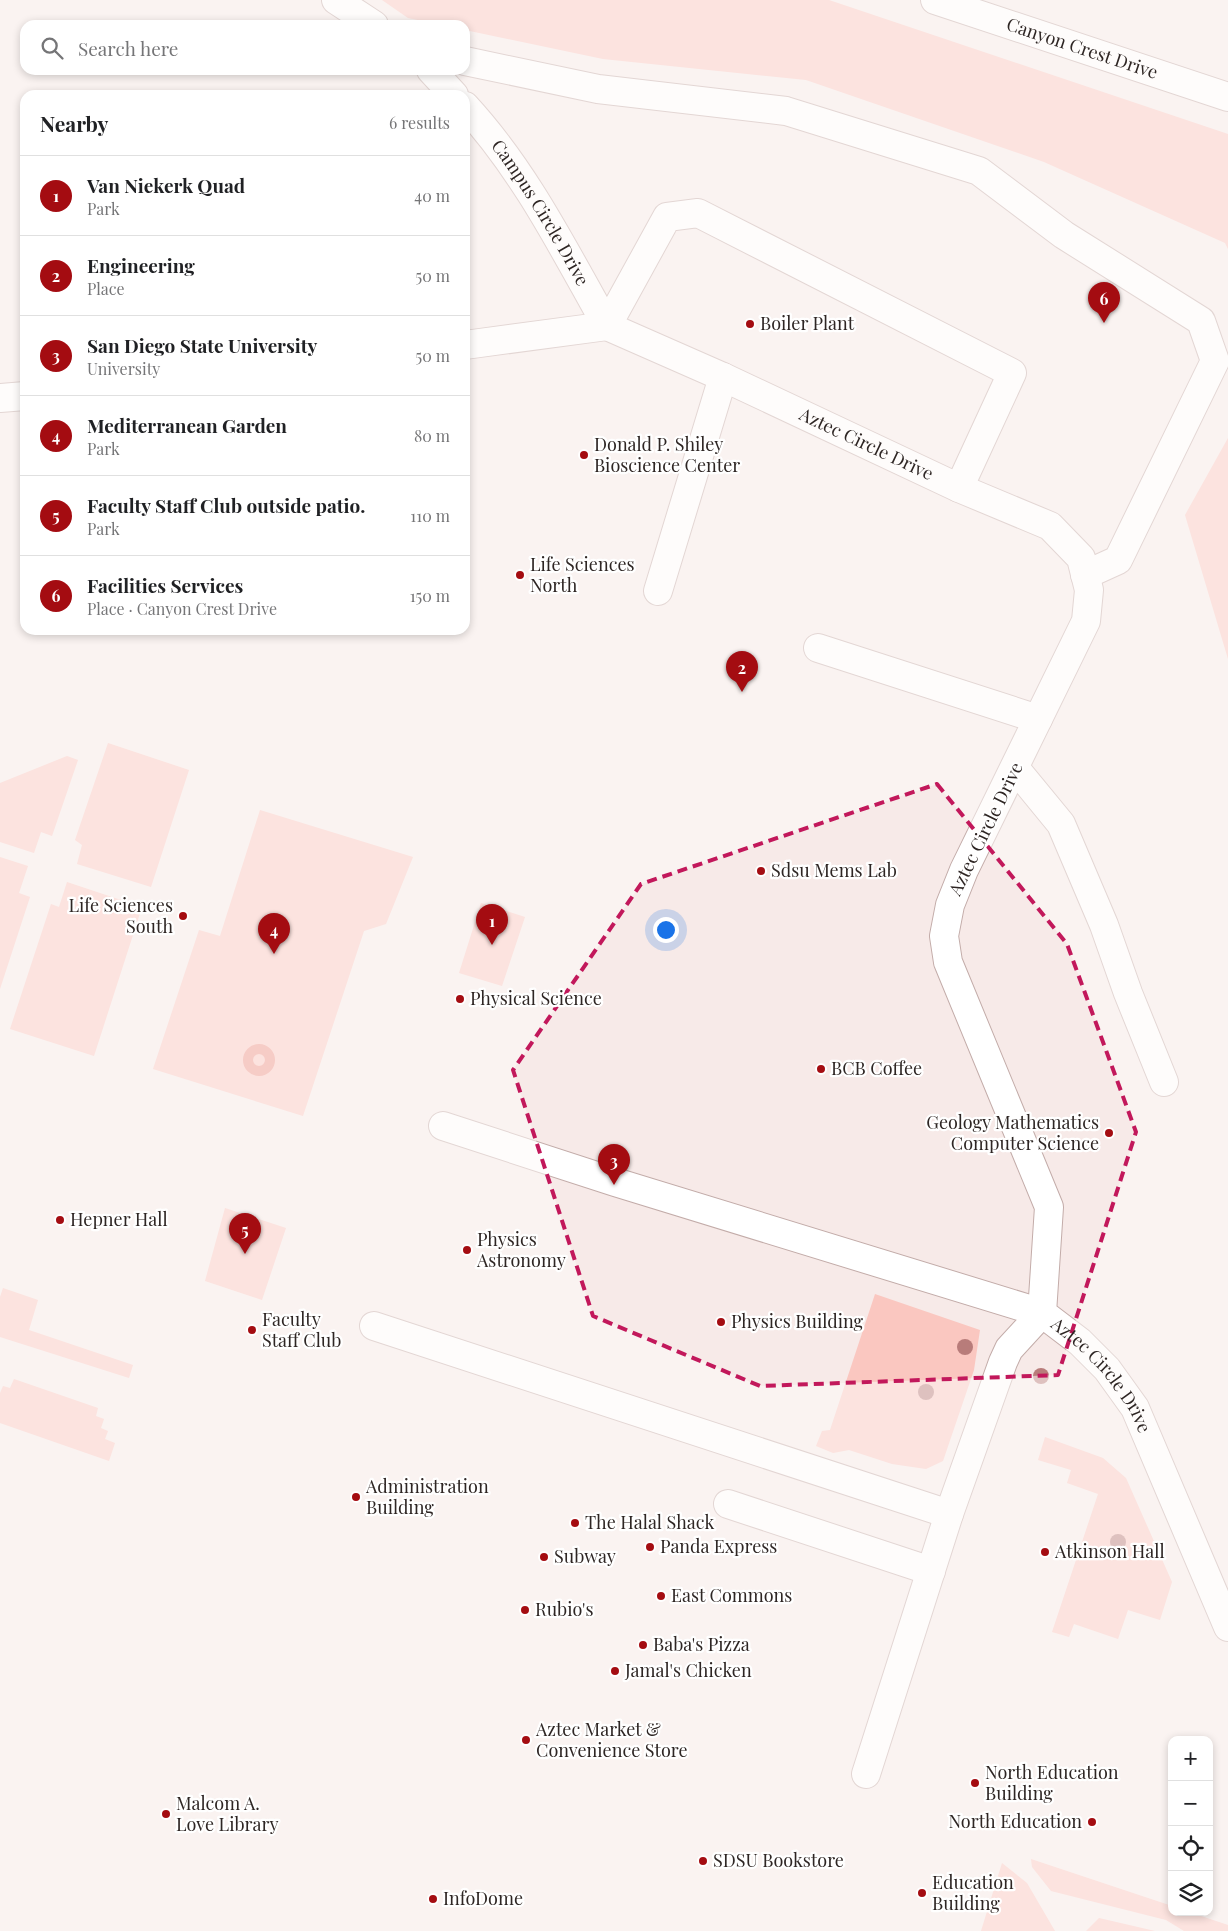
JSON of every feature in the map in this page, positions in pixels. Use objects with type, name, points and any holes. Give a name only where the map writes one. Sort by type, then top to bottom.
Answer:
[{"type":"street","points":[[336,0],[366,20]]},
{"type":"street","name":"Canyon Crest Drive","points":[[935,0],[1228,97]]},
{"type":"street","points":[[470,62],[598,89],[786,111],[979,171],[1064,235],[1201,320],[1215,361],[1118,560],[1085,575]]},
{"type":"street","points":[[436,75],[449,90]]},
{"type":"street","name":"Campus Circle Drive","points":[[470,111],[488,131],[534,196],[607,326]]},
{"type":"street","points":[[470,344],[607,326],[667,217],[698,213],[1012,372],[959,488]]},
{"type":"street","name":"Aztec Circle Drive","points":[[607,326],[723,377],[959,488],[1050,526],[1081,558],[1089,590],[1086,621],[964,870],[950,905],[944,936],[948,962],[1048,1207],[1042,1312],[1080,1342],[1107,1369],[1135,1408],[1228,1627]]},
{"type":"street","points":[[658,591],[723,377]]},
{"type":"street","points":[[0,398],[20,396]]},
{"type":"street","points":[[818,648],[1038,720]]},
{"type":"street","points":[[1015,768],[1062,824],[1104,925],[1128,993],[1164,1082]]},
{"type":"street","points":[[443,1126],[615,1182],[1042,1312],[1009,1350],[949,1514],[866,1774]]},
{"type":"street","points":[[374,1326],[949,1514]]},
{"type":"street","points":[[728,1504],[931,1571]]},
{"type":"highlighted area","points":[[937,784],[1067,944],[1136,1132],[1058,1375],[760,1386],[593,1316],[513,1070],[641,884]]},
{"type":"shaded area","points":[[0,0],[1228,0],[1228,1931],[0,1931]]},
{"type":"shaded area","points":[[382,0],[829,0],[1228,134],[1228,249],[1225,243],[1044,162],[806,80],[603,59],[470,31],[470,20],[418,20],[408,18]]},
{"type":"shaded area","points":[[1228,438],[1228,659],[1185,515]]},
{"type":"shaded area","points":[[108,743],[189,770],[151,887],[77,864],[82,845],[75,840]]},
{"type":"shaded area","points":[[67,756],[78,760],[52,836],[41,832],[34,853],[0,842],[0,783]]},
{"type":"shaded area","points":[[260,810],[413,857],[386,924],[364,931],[303,1116],[153,1069],[199,930],[220,936]]},
{"type":"shaded area","points":[[0,857],[28,866],[19,893],[30,897],[0,989]]},
{"type":"shaded area","points":[[67,882],[142,907],[94,1056],[10,1029],[51,904],[59,907]]},
{"type":"shaded area","points":[[481,903],[525,917],[502,986],[459,973]]},
{"type":"shaded area","points":[[225,1208],[286,1228],[262,1300],[205,1281]]},
{"type":"shaded area","points":[[3,1288],[38,1300],[29,1330],[133,1365],[129,1378],[0,1337],[0,1297]]},
{"type":"shaded area","points":[[875,1294],[980,1330],[974,1370],[943,1461],[926,1469],[892,1464],[849,1450],[833,1453],[816,1446],[822,1431],[830,1430]]},
{"type":"shaded area","points":[[14,1379],[98,1408],[96,1416],[104,1419],[101,1428],[108,1431],[105,1439],[115,1443],[109,1461],[0,1423],[0,1393],[3,1386],[10,1388]]},
{"type":"shaded area","points":[[1045,1437],[1103,1458],[1126,1478],[1172,1582],[1160,1620],[1128,1610],[1118,1639],[1074,1624],[1069,1637],[1052,1632],[1098,1494],[1067,1483],[1071,1470],[1038,1460]]},
{"type":"shaded area","points":[[1031,1859],[1168,1905],[1168,1916],[1201,1916],[1228,1925],[1228,1931],[1184,1931],[1166,1920],[1051,1891],[1032,1867]]},
{"type":"shaded area","points":[[1002,1863],[1027,1883],[1055,1931],[981,1931]]},
{"type":"shaded area","points":[[1099,1918],[1155,1931],[1086,1931]]},
{"type":"waterway","points":[[259,1049],[267,1052],[270,1060],[267,1068],[259,1071],[251,1068],[248,1060],[251,1052],[259,1049]]},
{"type":"place","name":"Facilities Services","points":[[1104,323]]},
{"type":"place","name":"Boiler Plant","points":[[750,324]]},
{"type":"place","name":"Donald P. Shiley Bioscience Center","points":[[584,455]]},
{"type":"place","name":"Life Sciences North","points":[[520,575]]},
{"type":"place","name":"Engineering","points":[[742,692]]},
{"type":"place","name":"Sdsu Mems Lab","points":[[761,871]]},
{"type":"place","name":"Life Sciences South","points":[[183,916]]},
{"type":"place","name":"Van Niekerk Quad","points":[[492,945]]},
{"type":"place","name":"Mediterranean Garden","points":[[274,954]]},
{"type":"place","name":"Physical Science","points":[[460,999]]},
{"type":"place","name":"BCB Coffee","points":[[821,1069]]},
{"type":"place","name":"Geology Mathematics Computer Science","points":[[1109,1133]]},
{"type":"place","name":"San Diego State University","points":[[614,1185]]},
{"type":"place","name":"Hepner Hall","points":[[60,1220]]},
{"type":"place","name":"Physics Astronomy","points":[[467,1250]]},
{"type":"place","name":"Faculty Staff Club outside patio.","points":[[245,1254]]},
{"type":"place","name":"Physics Building","points":[[721,1322]]},
{"type":"place","name":"Faculty Staff Club","points":[[252,1330]]},
{"type":"place","name":"Administration Building","points":[[356,1497]]},
{"type":"place","name":"The Halal Shack","points":[[575,1523]]},
{"type":"place","name":"Panda Express","points":[[650,1547]]},
{"type":"place","name":"Atkinson Hall","points":[[1045,1552]]},
{"type":"place","name":"Subway","points":[[544,1557]]},
{"type":"place","name":"East Commons","points":[[661,1596]]},
{"type":"place","name":"Rubio's","points":[[525,1610]]},
{"type":"place","name":"Baba's Pizza","points":[[643,1645]]},
{"type":"place","name":"Jamal's Chicken","points":[[615,1671]]},
{"type":"place","name":"Aztec Market & Convenience Store","points":[[526,1740]]},
{"type":"place","name":"North Education Building","points":[[975,1783]]},
{"type":"place","name":"Malcom A. Love Library","points":[[166,1814]]},
{"type":"place","name":"North Education","points":[[1092,1822]]},
{"type":"place","name":"SDSU Bookstore","points":[[703,1861]]},
{"type":"place","name":"Education Building","points":[[922,1893]]},
{"type":"place","name":"InfoDome","points":[[433,1899]]}]
